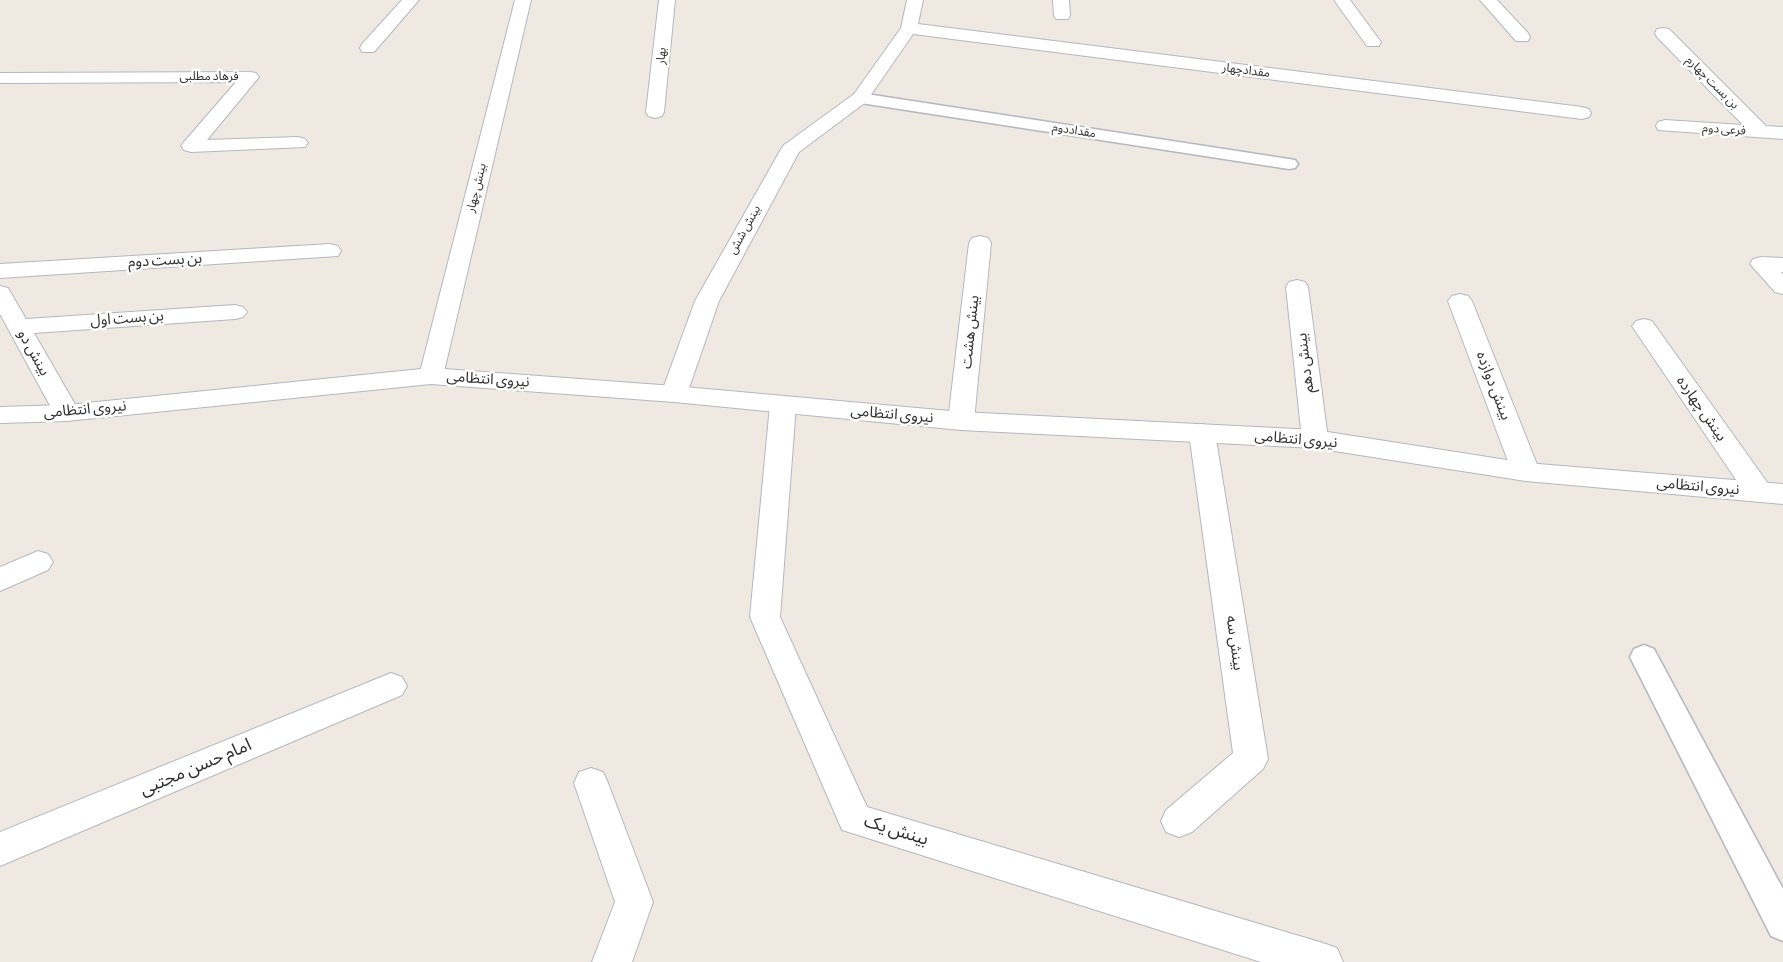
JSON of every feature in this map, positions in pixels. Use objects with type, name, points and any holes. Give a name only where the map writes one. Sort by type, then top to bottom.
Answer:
[{"type":"street","points":[[368,48],[411,0]]},
{"type":"street","name":"بینش چهار","points":[[431,376],[523,0]]},
{"type":"street","name":"بهار","points":[[655,112],[667,0]]},
{"type":"street","points":[[909,28],[915,0]]},
{"type":"street","points":[[1342,0],[1373,42]]},
{"type":"street","points":[[1488,0],[1522,38]]},
{"type":"street","name":"بینش شش","points":[[674,394],[707,301],[791,149],[860,98],[909,28]]},
{"type":"street","name":"مقدادچهار","points":[[909,28],[1582,113]]},
{"type":"street","name":"بن بست چهارم","points":[[1662,33],[1762,133]]},
{"type":"street","name":"فرهاد مطلبی","points":[[0,78],[250,77],[191,146],[298,143]]},
{"type":"street","name":"فرعی دوم","points":[[1665,126],[1783,133]]},
{"type":"street","name":"بینش هشت","points":[[961,421],[980,243]]},
{"type":"street","name":"بن بست دوم","points":[[0,271],[330,251]]},
{"type":"street","points":[[1783,264],[1762,264],[1783,287]]},
{"type":"street","name":"بینش دهم","points":[[1297,287],[1315,439]]},
{"type":"street","name":"بینش دو","points":[[0,293],[67,412]]},
{"type":"street","name":"بینش دوازده","points":[[1460,301],[1526,472]]},
{"type":"street","name":"بن بست اول","points":[[19,327],[235,312]]},
{"type":"street","name":"بینش چهارده","points":[[1644,326],[1771,493]]},
{"type":"street","name":"نیروی انتظامی","points":[[0,415],[67,412],[431,376],[674,394],[961,421],[1315,439],[1526,472],[1771,493]]},
{"type":"street","name":"بینش یک","points":[[783,405],[765,618],[855,819],[1323,962]]},
{"type":"street","name":"بینش سه","points":[[1179,822],[1251,759],[1202,433]]},
{"type":"street","points":[[0,580],[38,562]]},
{"type":"street","name":"امام حسن مجتبی","points":[[0,849],[391,686]]},
{"type":"street","points":[[591,783],[634,902],[612,962]]},
{"type":"lane","name":"مقداددوم","points":[[860,98],[1289,164]]},
{"type":"lane","points":[[1644,657],[1783,924]]}]
